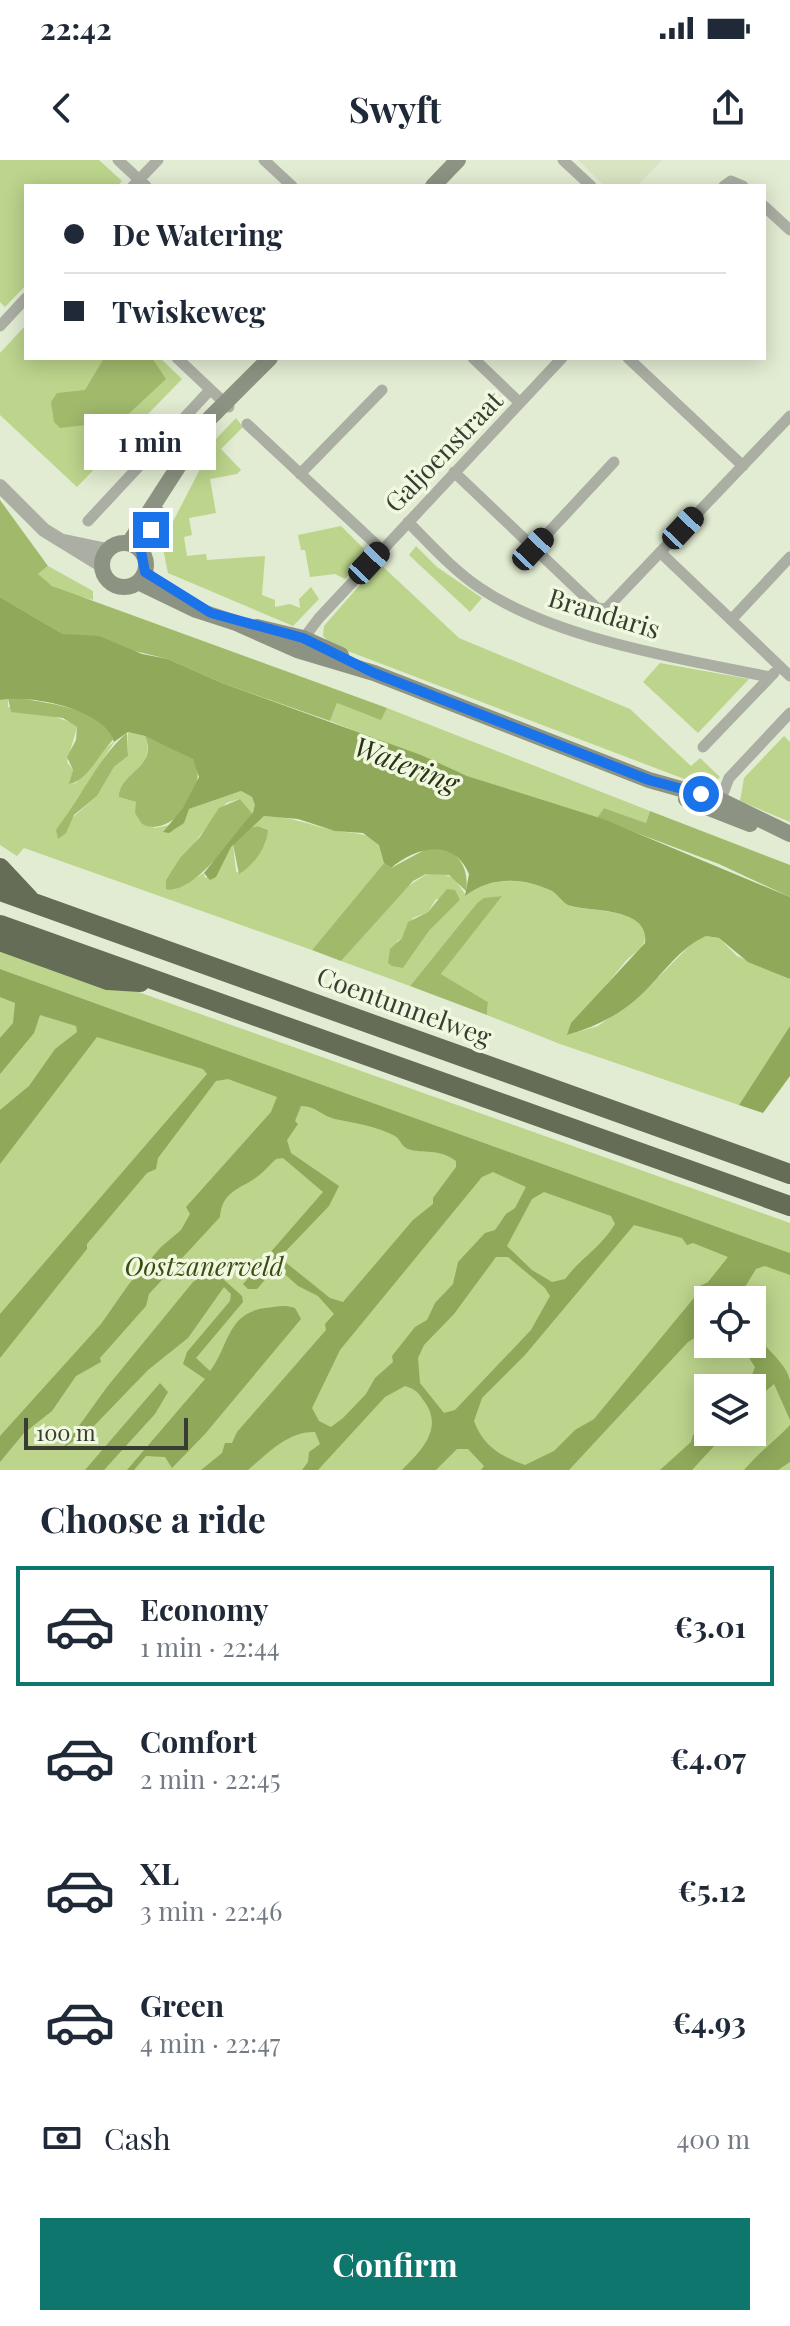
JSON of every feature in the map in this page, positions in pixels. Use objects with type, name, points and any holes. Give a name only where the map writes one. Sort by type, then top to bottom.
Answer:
[{"type":"highway","points":[[0,868],[32,902]]},
{"type":"highway","name":"Coentunnelweg","points":[[0,891],[790,1174]]},
{"type":"highway","points":[[0,925],[790,1206]]},
{"type":"highway","points":[[0,941],[108,980],[167,985]]},
{"type":"main road","points":[[435,184],[458,160]]},
{"type":"main road","points":[[142,577],[123,587],[112,584],[104,576],[104,557],[135,547],[154,524],[158,503],[201,435],[267,361]]},
{"type":"main road","points":[[135,547],[142,577],[211,613],[300,644],[790,834]]},
{"type":"street","points":[[118,160],[139,184],[158,160]]},
{"type":"street","points":[[264,160],[290,184]]},
{"type":"street","points":[[563,160],[589,184]]},
{"type":"street","points":[[766,208],[790,230]]},
{"type":"street","points":[[3,317],[24,300]]},
{"type":"street","points":[[179,360],[226,404]]},
{"type":"street","points":[[475,360],[520,403]]},
{"type":"street","name":"Galjoenstraat","points":[[300,644],[381,549],[560,360]]},
{"type":"street","points":[[630,360],[743,466]]},
{"type":"street","points":[[88,521],[210,390]]},
{"type":"street","points":[[300,474],[382,390]]},
{"type":"street","points":[[454,472],[597,608],[606,609],[790,416]]},
{"type":"street","points":[[247,424],[381,549]]},
{"type":"street","points":[[533,549],[614,462]]},
{"type":"street","points":[[0,486],[44,530],[104,557]]},
{"type":"street","name":"Brandaris","points":[[408,522],[479,587],[524,611],[668,657],[770,677]]},
{"type":"street","points":[[660,552],[790,676]]},
{"type":"street","points":[[731,620],[790,557]]},
{"type":"street","points":[[703,747],[780,667]]},
{"type":"street","points":[[719,806],[729,778],[790,713]]},
{"type":"shaded area","points":[[578,160],[662,160],[639,184],[603,184]]},
{"type":"shaded area","points":[[103,360],[153,360],[166,379],[106,435],[86,425],[60,428],[54,422],[51,402],[57,393],[85,390]]},
{"type":"shaded area","points":[[0,500],[48,566],[38,574],[52,586],[387,708],[381,720],[337,703],[330,721],[222,683],[168,659],[63,634],[0,597]]},
{"type":"shaded area","points":[[8,698],[55,704],[86,714],[99,720],[113,740],[82,778],[69,784],[73,770],[67,757],[76,740],[77,727],[63,718],[11,712]]},
{"type":"shaded area","points":[[127,733],[128,756],[114,767],[97,796],[74,815],[66,833],[58,839],[56,830],[100,764]]},
{"type":"shaded area","points":[[145,736],[186,753],[197,767],[194,793],[187,806],[166,824],[154,827],[142,824],[135,813],[136,802],[119,797],[125,781],[147,756]]},
{"type":"shaded area","points":[[240,799],[252,813],[214,862],[188,883],[177,889],[166,889],[166,880],[180,858],[200,837],[219,808]]},
{"type":"shaded area","points":[[604,808],[646,823],[650,811],[790,865],[790,897],[719,864],[597,818]]},
{"type":"shaded area","points":[[258,826],[268,830],[265,843],[255,861],[239,874],[233,844],[249,828]]},
{"type":"shaded area","points":[[430,847],[447,850],[459,860],[466,874],[466,891],[449,875],[426,874],[413,881],[341,961],[312,950],[384,863],[391,868]]},
{"type":"shaded area","points":[[447,889],[455,890],[460,900],[429,931],[403,968],[388,963],[390,949],[402,938],[408,922],[428,912]]},
{"type":"shaded area","points":[[502,896],[441,974],[488,1002],[487,1015],[410,986],[477,903],[484,898]]},
{"type":"green space","points":[[0,160],[99,160],[122,181],[120,184],[24,184],[24,287],[5,307],[0,302]]},
{"type":"green space","points":[[24,327],[24,360],[162,360],[182,379],[77,487],[0,415],[0,353]]},
{"type":"green space","points":[[236,418],[243,427],[221,449],[241,470],[237,474],[210,479],[216,513],[189,518],[192,535],[184,537],[187,556],[206,554],[207,560],[265,556],[262,595],[275,600],[275,607],[290,604],[300,608],[299,599],[311,587],[319,599],[293,626],[168,573],[162,543],[215,440]]},
{"type":"green space","points":[[341,526],[369,554],[345,579],[335,574],[310,577],[305,550],[301,550],[298,535]]},
{"type":"green space","points":[[416,546],[437,567],[482,598],[470,612],[409,555]]},
{"type":"green space","points":[[379,563],[459,638],[630,709],[691,766],[700,758],[720,777],[708,788],[332,645],[323,636],[324,626]]},
{"type":"green space","points":[[48,566],[93,591],[93,600],[49,584],[38,574]]},
{"type":"green space","points":[[660,663],[749,679],[698,733],[643,682]]},
{"type":"green space","points":[[8,698],[8,707],[56,717],[77,727],[67,762],[73,770],[70,784],[76,783],[104,749],[115,741],[69,812],[71,819],[97,796],[114,767],[128,756],[128,732],[145,736],[147,753],[141,769],[119,797],[136,802],[142,824],[155,828],[170,825],[164,831],[176,829],[189,809],[241,791],[252,797],[256,805],[252,813],[240,799],[226,803],[166,880],[174,890],[204,873],[205,878],[220,869],[222,858],[233,844],[236,872],[241,873],[265,844],[268,830],[259,826],[249,828],[264,816],[368,836],[380,845],[384,863],[312,950],[24,848],[17,856],[0,845],[0,700]]},
{"type":"green space","points":[[337,703],[381,719],[387,708],[650,811],[646,823],[604,808],[597,818],[589,816],[467,776],[330,721]]},
{"type":"green space","points":[[784,736],[790,742],[790,822],[740,801],[744,778]]},
{"type":"green space","points":[[440,873],[454,878],[465,894],[498,882],[532,884],[554,892],[573,907],[617,913],[638,922],[644,929],[642,945],[567,1035],[598,1026],[642,994],[694,941],[706,936],[719,938],[737,956],[790,979],[790,1026],[739,1105],[560,1044],[487,1015],[488,1002],[441,974],[500,896],[477,903],[410,986],[341,961],[402,890],[427,874]],"holes":[[[436,899],[460,900],[429,931],[403,968],[397,941],[413,918],[428,912]]]},
{"type":"green space","points":[[0,943],[790,1223],[790,1253],[0,969]]},
{"type":"green space","name":"Oostzanerveld","points":[[0,978],[790,1264],[790,1470],[0,1470]]},
{"type":"water","name":"Watering","points":[[0,597],[63,634],[99,636],[142,654],[168,659],[222,683],[421,755],[467,776],[603,819],[790,897],[790,979],[748,962],[719,938],[706,936],[679,954],[625,1008],[597,1024],[567,1035],[571,1023],[645,943],[644,931],[629,917],[571,906],[552,891],[519,881],[485,885],[465,896],[469,874],[454,854],[444,850],[422,851],[391,868],[384,863],[379,845],[363,833],[335,831],[298,819],[264,816],[231,847],[216,877],[210,880],[204,873],[253,812],[255,805],[252,797],[241,791],[189,809],[184,823],[169,833],[163,832],[183,808],[199,777],[193,759],[145,736],[128,732],[114,742],[108,730],[97,721],[65,706],[29,699],[0,700]]},
{"type":"water","points":[[0,969],[790,1253],[790,1275],[765,1266],[756,1269],[746,1286],[700,1286],[708,1282],[728,1257],[693,1243],[687,1245],[682,1238],[634,1225],[525,1355],[482,1398],[474,1421],[482,1437],[494,1449],[525,1465],[554,1451],[575,1430],[594,1419],[694,1298],[694,1338],[569,1470],[481,1470],[484,1466],[468,1449],[457,1449],[436,1470],[402,1470],[428,1438],[432,1420],[420,1395],[405,1386],[385,1397],[318,1470],[302,1470],[308,1462],[309,1452],[320,1444],[315,1432],[287,1439],[248,1470],[201,1470],[222,1453],[225,1443],[232,1443],[237,1432],[326,1330],[325,1324],[334,1314],[318,1296],[298,1286],[279,1269],[257,1289],[248,1289],[243,1284],[323,1192],[283,1158],[276,1159],[257,1177],[228,1196],[220,1217],[149,1294],[146,1306],[100,1358],[101,1362],[76,1376],[52,1411],[24,1433],[0,1462],[0,1436],[101,1324],[129,1284],[161,1247],[181,1230],[190,1214],[186,1207],[271,1112],[277,1097],[228,1079],[216,1081],[158,1158],[156,1169],[147,1173],[87,1244],[87,1249],[0,1358],[0,1314],[207,1074],[203,1069],[97,1037],[0,1164],[0,1110],[29,1086],[55,1049],[77,1032],[76,1026],[40,1015],[34,1033],[0,1074],[0,1038],[13,1023],[15,1003],[0,997]],"holes":[[[301,1106],[315,1109],[330,1118],[388,1133],[408,1149],[437,1153],[456,1161],[456,1167],[433,1198],[433,1204],[413,1220],[343,1302],[330,1298],[284,1261],[283,1254],[329,1206],[339,1186],[291,1153],[287,1140],[298,1124],[295,1121]],[[493,1172],[526,1187],[515,1208],[506,1214],[495,1230],[485,1233],[458,1262],[453,1284],[435,1303],[427,1320],[415,1327],[392,1356],[393,1362],[375,1378],[366,1394],[331,1427],[319,1421],[312,1408],[340,1350],[482,1177]],[[544,1192],[611,1216],[615,1224],[565,1279],[552,1282],[532,1270],[507,1246],[532,1199]],[[496,1257],[508,1257],[545,1288],[550,1296],[531,1330],[455,1410],[444,1413],[420,1383],[418,1358],[424,1345],[454,1314]]]},
{"type":"water","points":[[790,1026],[790,1076],[763,1113],[739,1105]]},
{"type":"water","points":[[212,1269],[242,1296],[243,1302],[196,1358],[210,1371],[230,1332],[243,1316],[265,1308],[283,1306],[295,1308],[301,1319],[205,1434],[172,1468],[165,1457],[146,1456],[134,1470],[127,1470],[205,1379],[183,1364],[187,1352],[230,1301],[231,1294],[224,1287],[188,1338],[148,1370],[92,1428],[63,1448],[107,1387],[193,1282]]},
{"type":"water","points":[[766,1346],[788,1374],[790,1420],[774,1384],[766,1391],[766,1374],[752,1374],[755,1367],[749,1358],[766,1358]]},
{"type":"water","points":[[160,1383],[168,1392],[155,1414],[104,1470],[85,1470]]},
{"type":"water","points":[[790,1425],[790,1462],[778,1470],[744,1470],[755,1458]]},
{"type":"water","points":[[693,1435],[694,1446],[714,1446],[692,1470],[660,1470],[691,1442]]},
{"type":"route","points":[[151,530],[141,551],[146,561],[145,572],[211,613],[236,623],[303,638],[374,673],[649,780],[701,794]]}]
